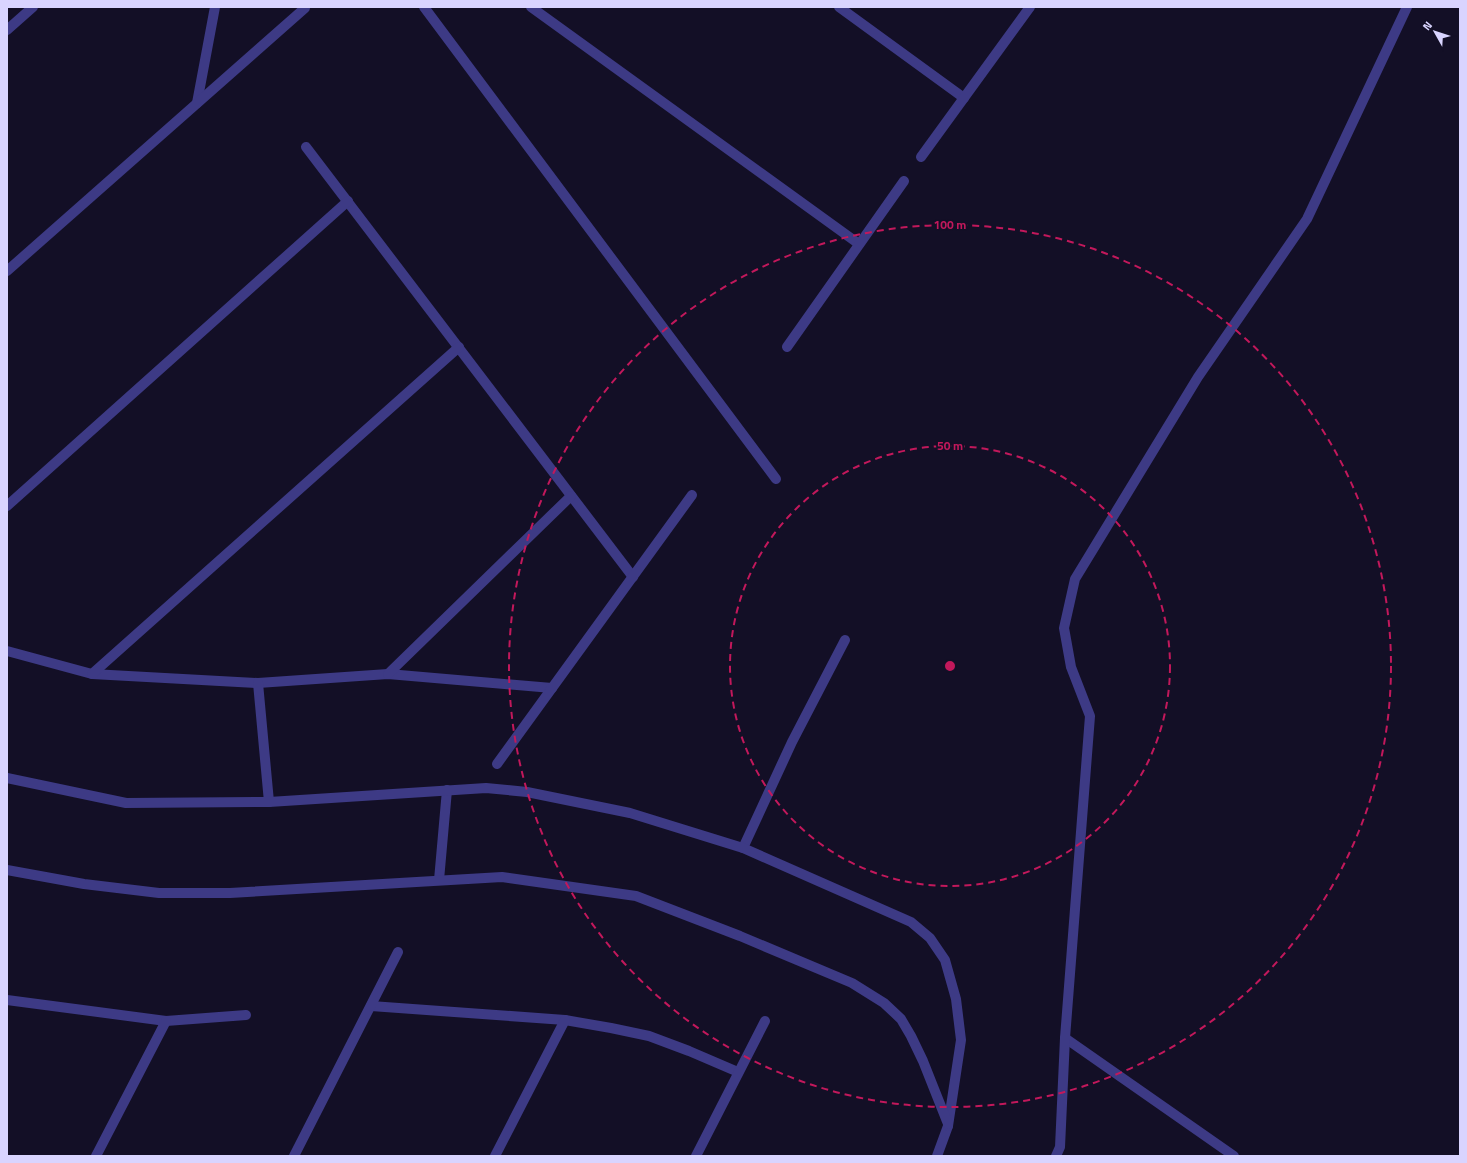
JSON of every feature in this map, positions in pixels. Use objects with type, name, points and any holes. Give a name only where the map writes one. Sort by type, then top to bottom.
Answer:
[{"type":"street","points":[[7,30],[33,7]]},
{"type":"street","points":[[197,103],[215,7]]},
{"type":"street","points":[[424,7],[776,479]]},
{"type":"street","points":[[531,7],[859,244]]},
{"type":"street","points":[[839,7],[964,98]]},
{"type":"street","points":[[921,157],[1030,7]]},
{"type":"street","points":[[1056,1156],[1060,1147],[1065,1038],[1090,716],[1070,667],[1064,628],[1075,579],[1198,377],[1307,219],[1408,7]]},
{"type":"street","points":[[7,270],[305,8]]},
{"type":"street","points":[[306,147],[633,577]]},
{"type":"street","points":[[787,347],[904,181]]},
{"type":"street","points":[[7,506],[348,201]]},
{"type":"street","points":[[92,674],[459,347]]},
{"type":"street","points":[[497,764],[692,495]]},
{"type":"street","points":[[388,674],[571,496]]},
{"type":"street","points":[[742,848],[792,742],[845,640]]},
{"type":"street","points":[[7,651],[92,674],[258,683],[388,674],[552,688]]},
{"type":"street","points":[[258,683],[269,802]]},
{"type":"street","points":[[7,778],[126,803],[269,802],[486,788],[527,792],[630,813],[742,848],[911,922],[930,938],[945,960],[956,999],[961,1040],[948,1126],[937,1156]]},
{"type":"street","points":[[439,880],[447,790]]},
{"type":"street","points":[[7,870],[84,884],[159,893],[230,893],[502,877],[636,896],[740,936],[852,983],[884,1003],[901,1019],[923,1061],[948,1126]]},
{"type":"street","points":[[294,1156],[398,952]]},
{"type":"street","points":[[7,1000],[166,1020],[246,1015]]},
{"type":"street","points":[[371,1006],[565,1020],[611,1028],[649,1036],[738,1072]]},
{"type":"street","points":[[96,1156],[166,1020]]},
{"type":"street","points":[[495,1156],[565,1020]]},
{"type":"street","points":[[696,1156],[765,1021]]},
{"type":"street","points":[[1065,1038],[1234,1156]]}]
